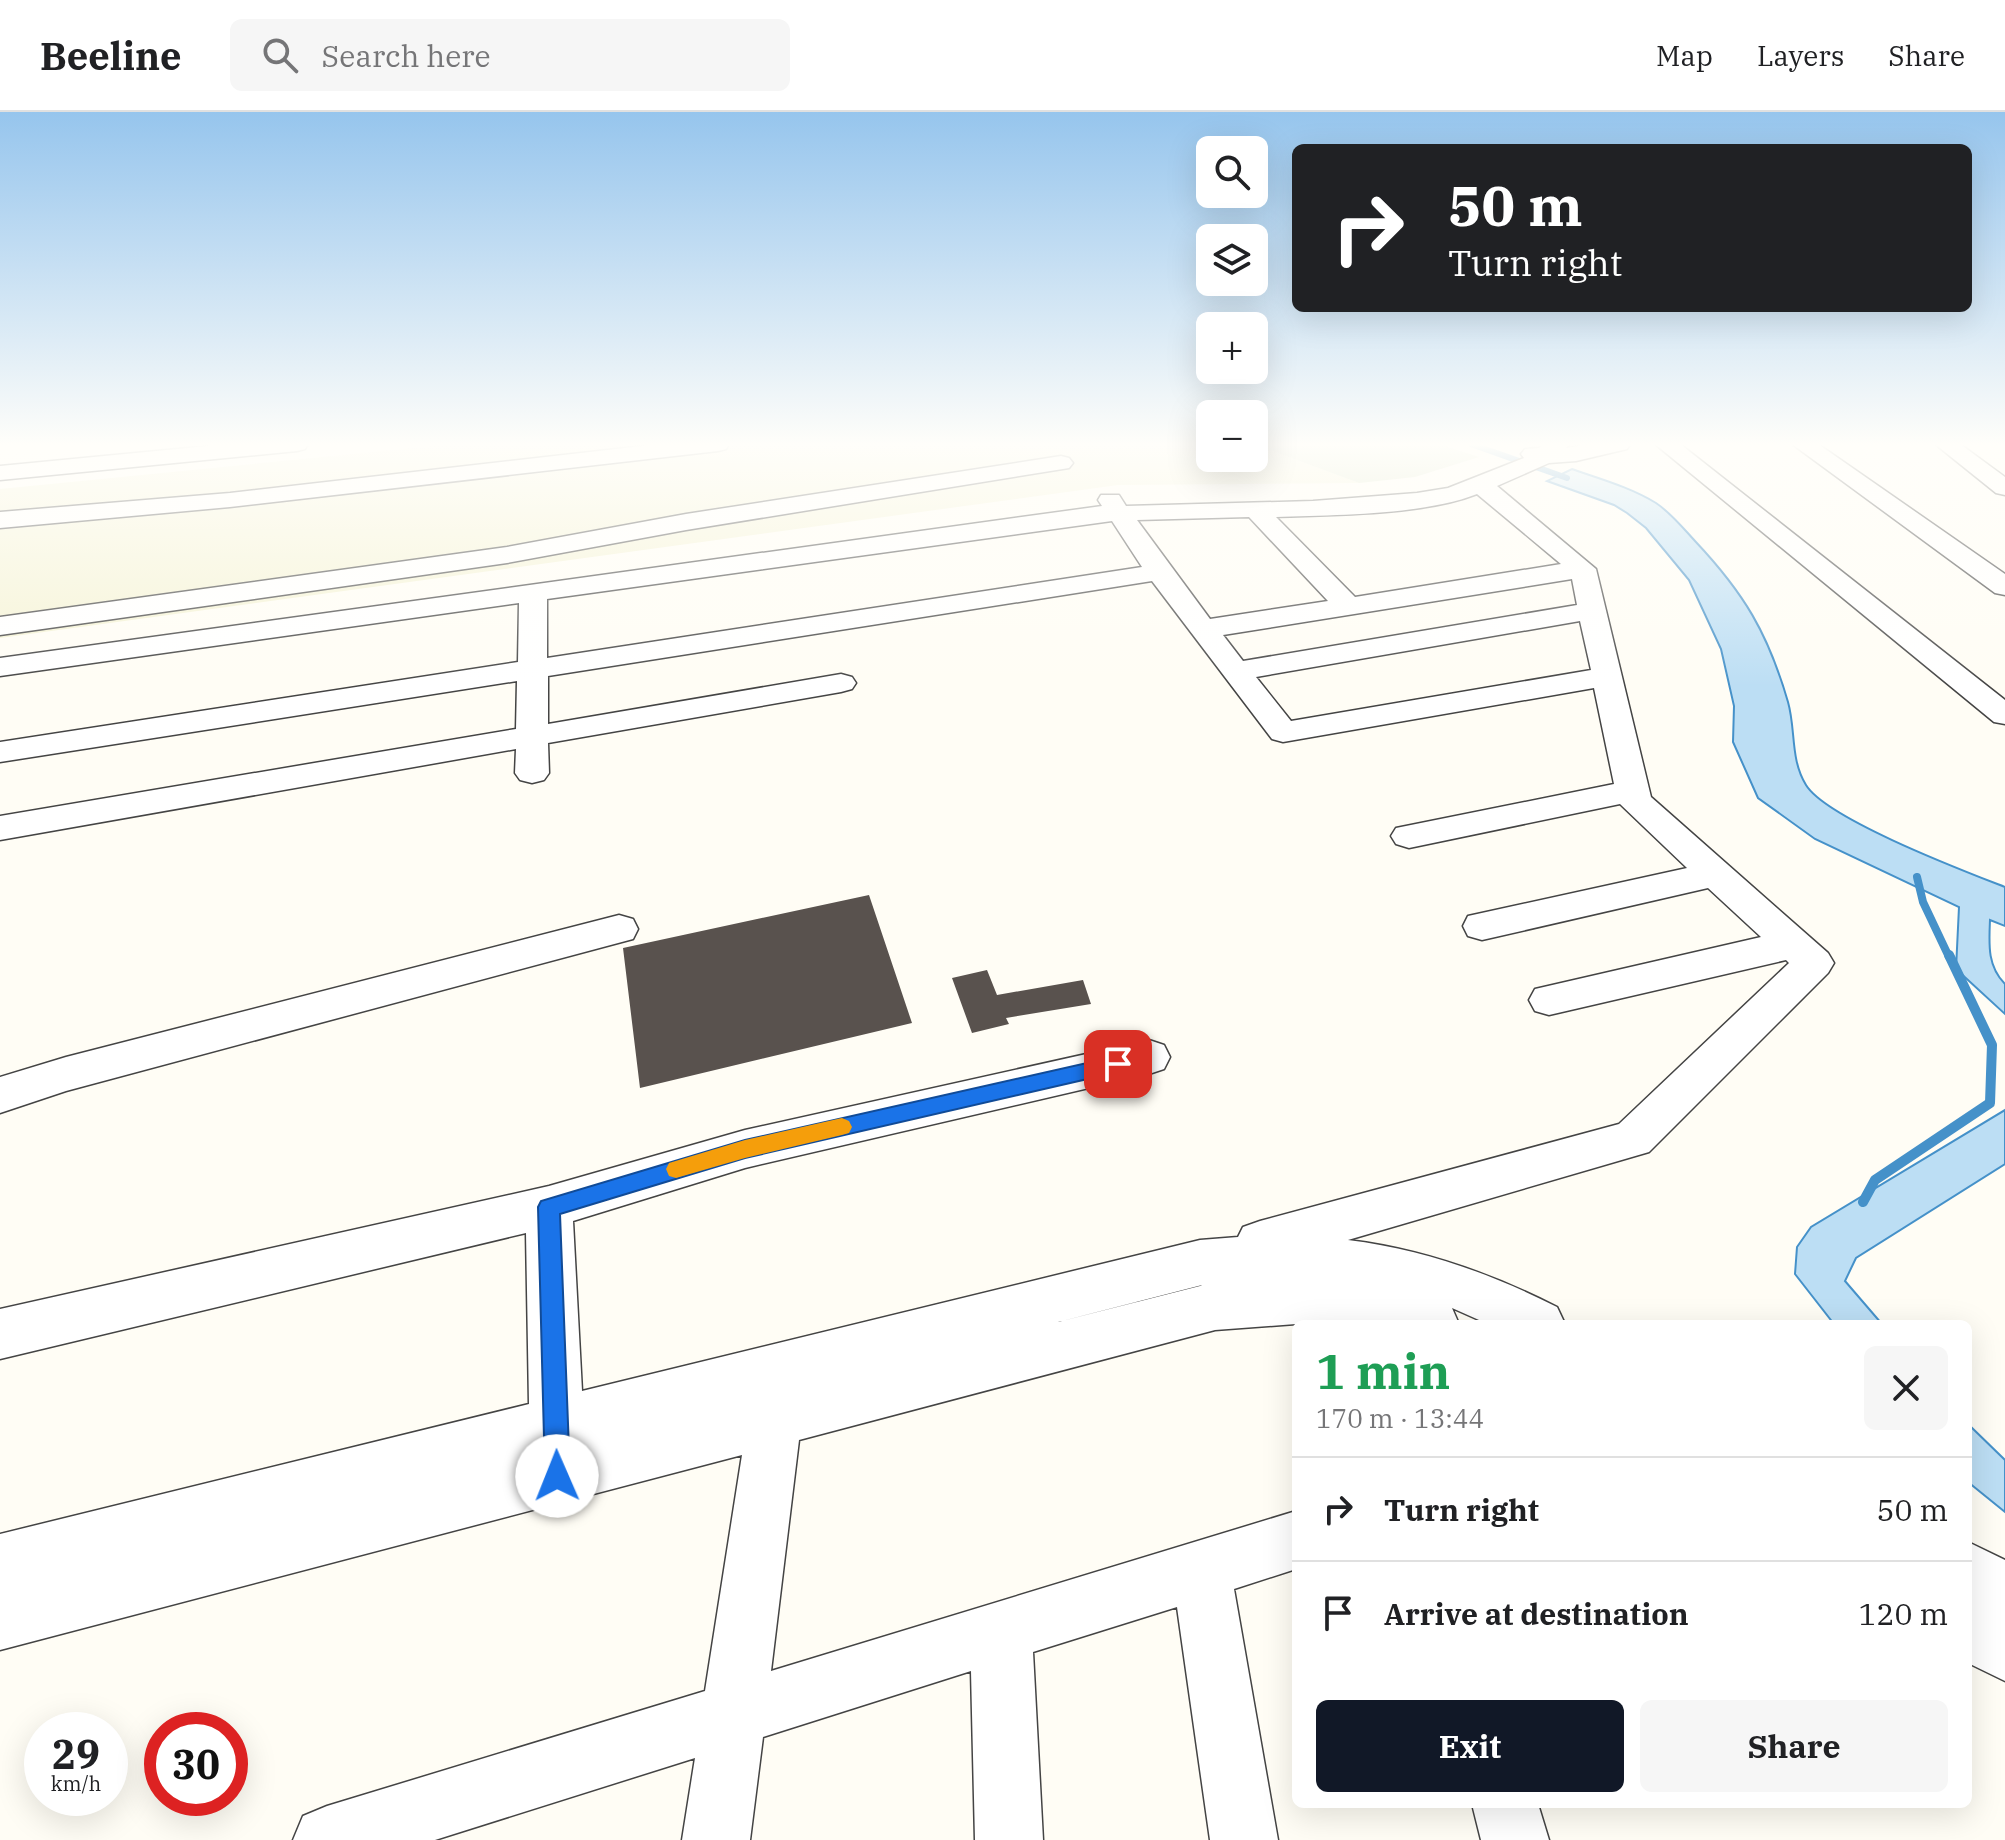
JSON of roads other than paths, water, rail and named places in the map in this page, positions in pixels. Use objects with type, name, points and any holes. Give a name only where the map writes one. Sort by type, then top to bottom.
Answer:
[{"type":"street","points":[[0,626],[507,555],[672,525]]},
{"type":"street","points":[[0,653],[973,525]]},
{"type":"street","points":[[0,667],[533,593],[990,525]]},
{"type":"street","points":[[1127,525],[1159,572],[1283,732],[1606,677]]},
{"type":"street","points":[[1270,525],[1349,606]]},
{"type":"street","points":[[778,1393],[1160,1271],[1633,1139],[1814,963],[1635,801],[1583,569],[1558,525]]},
{"type":"street","points":[[1767,525],[2005,715]]},
{"type":"street","points":[[1917,525],[2005,587]]},
{"type":"street","points":[[1946,525],[2005,566]]},
{"type":"street","points":[[1203,629],[1583,569]]},
{"type":"street","points":[[0,752],[1159,572]]},
{"type":"street","points":[[532,773],[533,593]]},
{"type":"street","points":[[1235,671],[1592,611]]},
{"type":"street","points":[[0,828],[841,683]]},
{"type":"street","points":[[1409,836],[1633,791]]},
{"type":"street","points":[[1482,926],[1716,874]]},
{"type":"street","points":[[0,1095],[66,1074],[619,929]]},
{"type":"street","points":[[1549,1000],[1793,944]]},
{"type":"street","points":[[0,1334],[549,1207],[745,1149],[1149,1057]]},
{"type":"street","points":[[549,1207],[557,1450]]},
{"type":"street","points":[[1160,1271],[1240,1257],[1281,1255],[1362,1297],[1422,1320]]},
{"type":"street","points":[[0,1620],[557,1450],[778,1393],[1215,1306],[1362,1297],[1446,1284],[1530,1320]]},
{"type":"street","points":[[716,1840],[778,1393]]},
{"type":"street","points":[[0,1563],[557,1450]]},
{"type":"street","points":[[327,1840],[1292,1541]]},
{"type":"street","points":[[1201,1570],[1244,1840]]},
{"type":"street","points":[[1972,1574],[2005,1594]]},
{"type":"street","points":[[1972,1630],[2005,1650]]},
{"type":"street","points":[[1001,1632],[1009,1840]]},
{"type":"street","points":[[1506,1808],[1515,1840]]},
{"type":"water","points":[[1642,525],[1680,525],[1741,597],[1763,634],[1780,677],[1788,702],[1795,755],[1801,775],[1819,798],[1840,813],[1898,843],[2005,887],[2005,926],[1990,920],[1989,938],[1992,962],[2005,984],[2005,1014],[1956,969],[1959,907],[1815,839],[1758,798],[1733,742],[1734,706],[1721,649],[1689,580]]},
{"type":"water","points":[[2005,1110],[2005,1164],[1856,1258],[1845,1281],[1879,1320],[1831,1320],[1795,1274],[1797,1247],[1811,1227]]},
{"type":"water","points":[[1972,1428],[2005,1460],[2005,1512],[1972,1485]]},
{"type":"waterway","points":[[1917,877],[1923,902],[1949,957]]},
{"type":"waterway","points":[[1863,1202],[1875,1180],[1990,1103],[1992,1045],[1949,955]]}]
